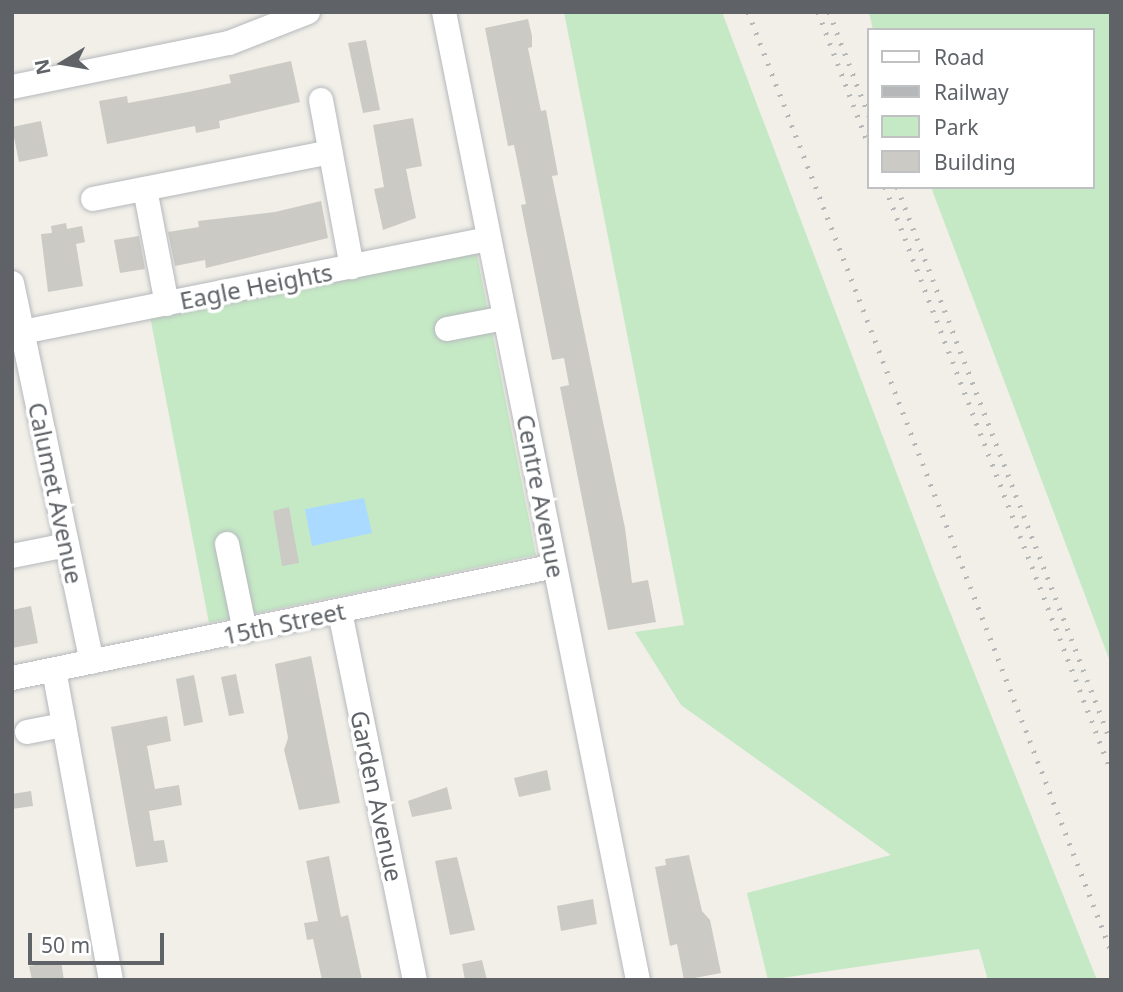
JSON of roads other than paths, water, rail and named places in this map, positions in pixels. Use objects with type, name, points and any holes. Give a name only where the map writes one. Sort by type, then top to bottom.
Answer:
[{"type":"street","points":[[12,87],[229,43],[308,12]]},
{"type":"street","name":"Centre Avenue","points":[[444,12],[638,980]]},
{"type":"street","points":[[321,100],[352,267]]},
{"type":"street","points":[[93,199],[330,152]]},
{"type":"street","points":[[145,189],[167,304]]},
{"type":"street","name":"Eagle Heights","points":[[23,332],[489,239]]},
{"type":"street","name":"Calumet Avenue","points":[[12,283],[92,662]]},
{"type":"street","points":[[447,329],[505,318]]},
{"type":"street","points":[[227,544],[245,631]]},
{"type":"street","points":[[12,556],[67,545]]},
{"type":"street","name":"15th Street","points":[[12,678],[555,566]]},
{"type":"street","name":"Garden Avenue","points":[[340,612],[415,980]]},
{"type":"street","points":[[54,670],[111,980]]},
{"type":"street","points":[[27,732],[64,725]]},
{"type":"water","points":[[364,498],[372,533],[312,546],[305,509]]},
{"type":"railway","points":[[748,12],[1111,951]]},
{"type":"railway","points":[[818,12],[867,141]]},
{"type":"railway","points":[[829,12],[867,111]]},
{"type":"railway","points":[[886,189],[1111,771]]},
{"type":"railway","points":[[898,189],[1111,742]]}]
